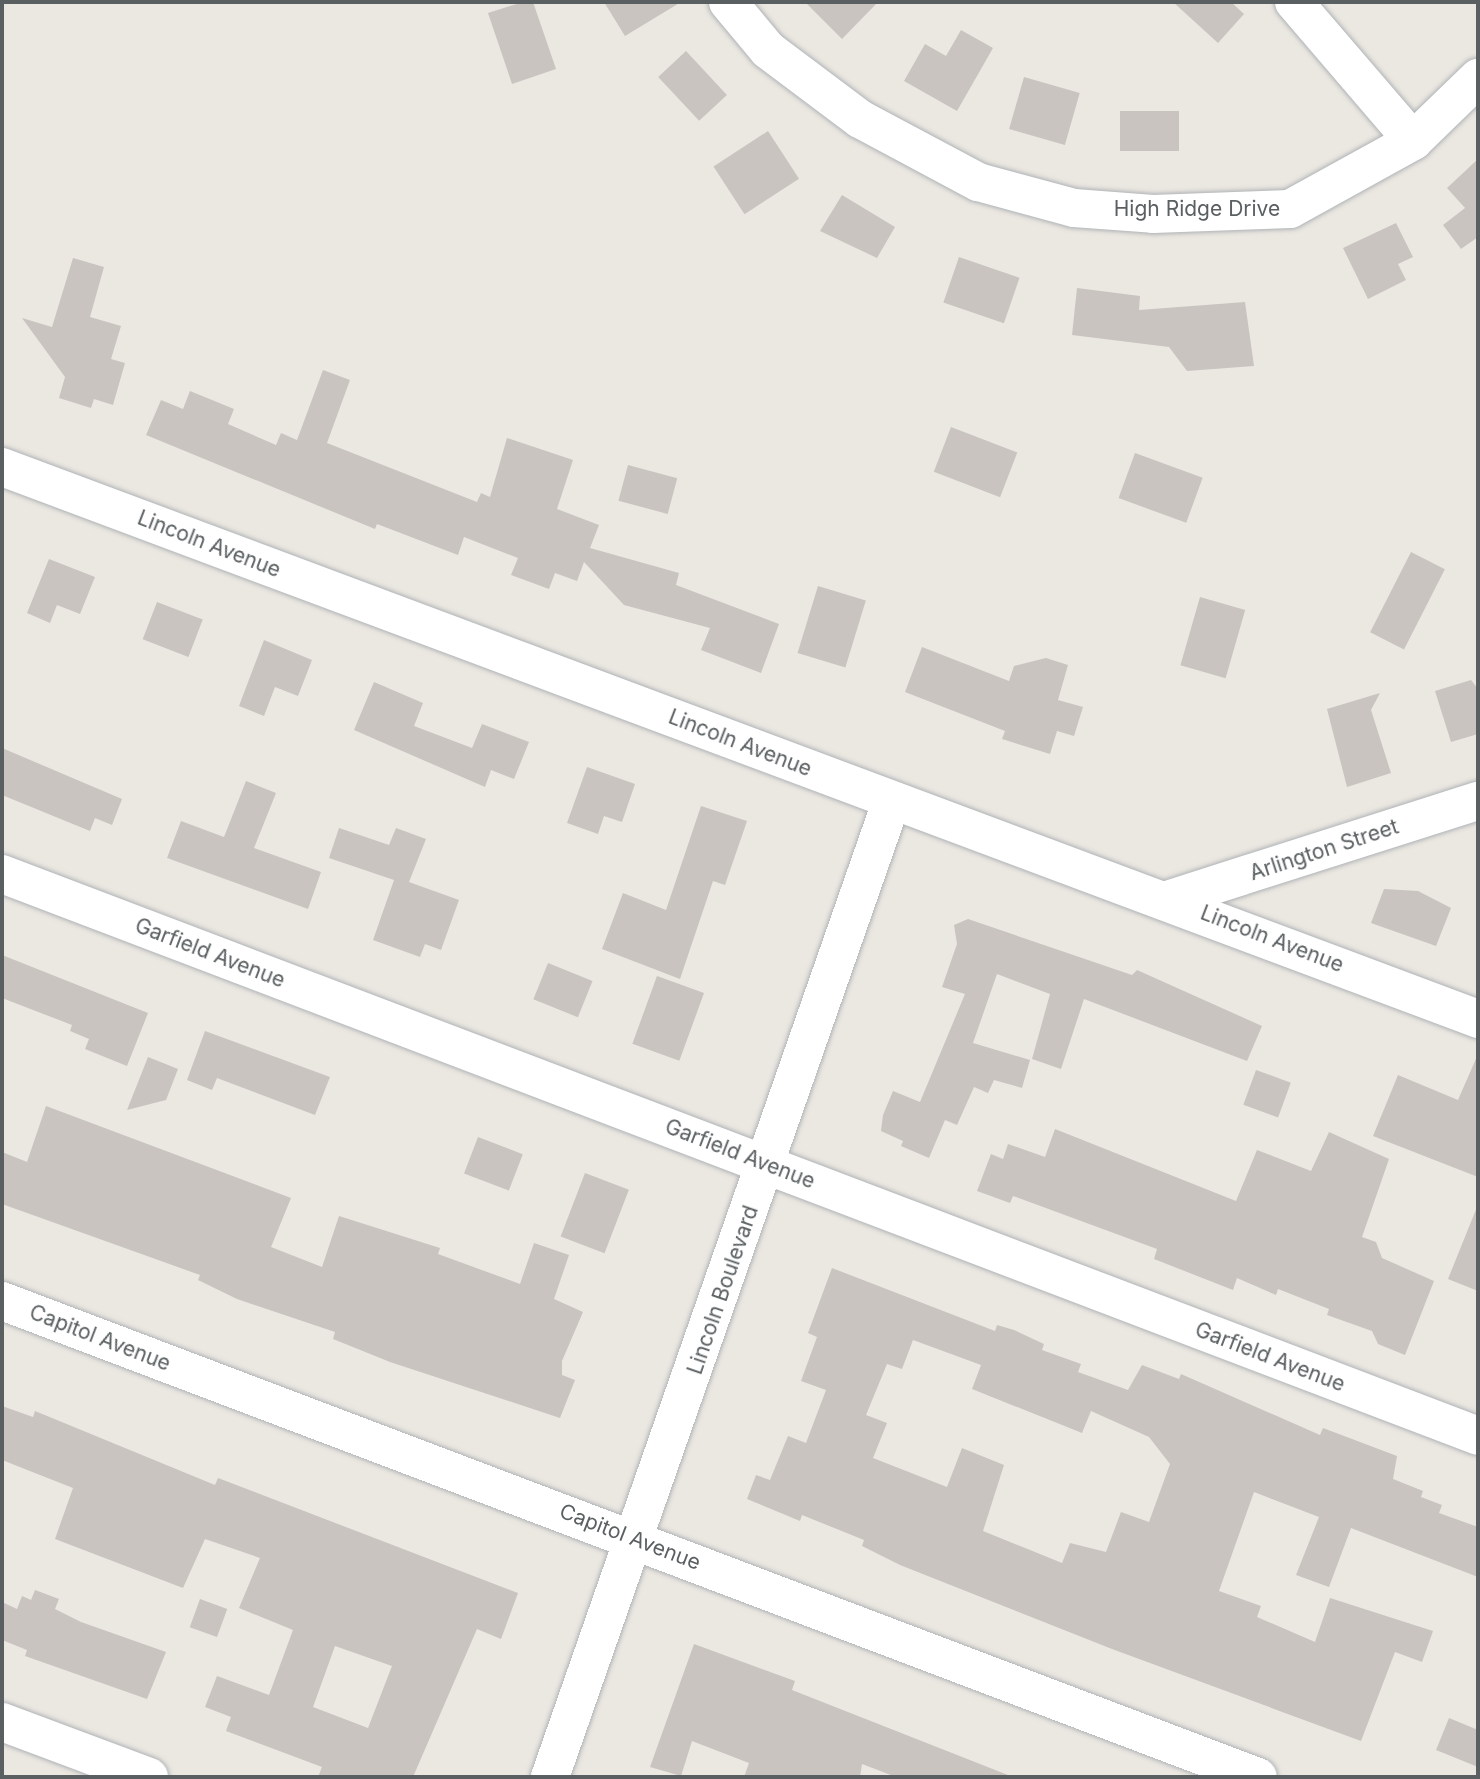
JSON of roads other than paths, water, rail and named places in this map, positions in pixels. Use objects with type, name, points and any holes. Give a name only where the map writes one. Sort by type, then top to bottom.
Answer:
[{"type":"street","name":"High Ridge Drive","points":[[728,2],[768,50],[860,119],[978,182],[1074,208],[1153,214],[1290,209],[1413,141],[1478,78]]},
{"type":"street","points":[[1294,2],[1413,141]]},
{"type":"street","name":"Lincoln Avenue","points":[[2,467],[892,800],[1170,899],[1478,1019]]},
{"type":"street","name":"Lincoln Boulevard","points":[[550,1777],[637,1539],[892,800]]},
{"type":"street","name":"Arlington Street","points":[[1170,899],[1478,801]]},
{"type":"street","name":"Garfield Avenue","points":[[2,874],[1478,1436]]},
{"type":"street","name":"Capitol Avenue","points":[[2,1301],[637,1539],[1258,1777]]},
{"type":"street","points":[[2,1722],[149,1777]]}]
